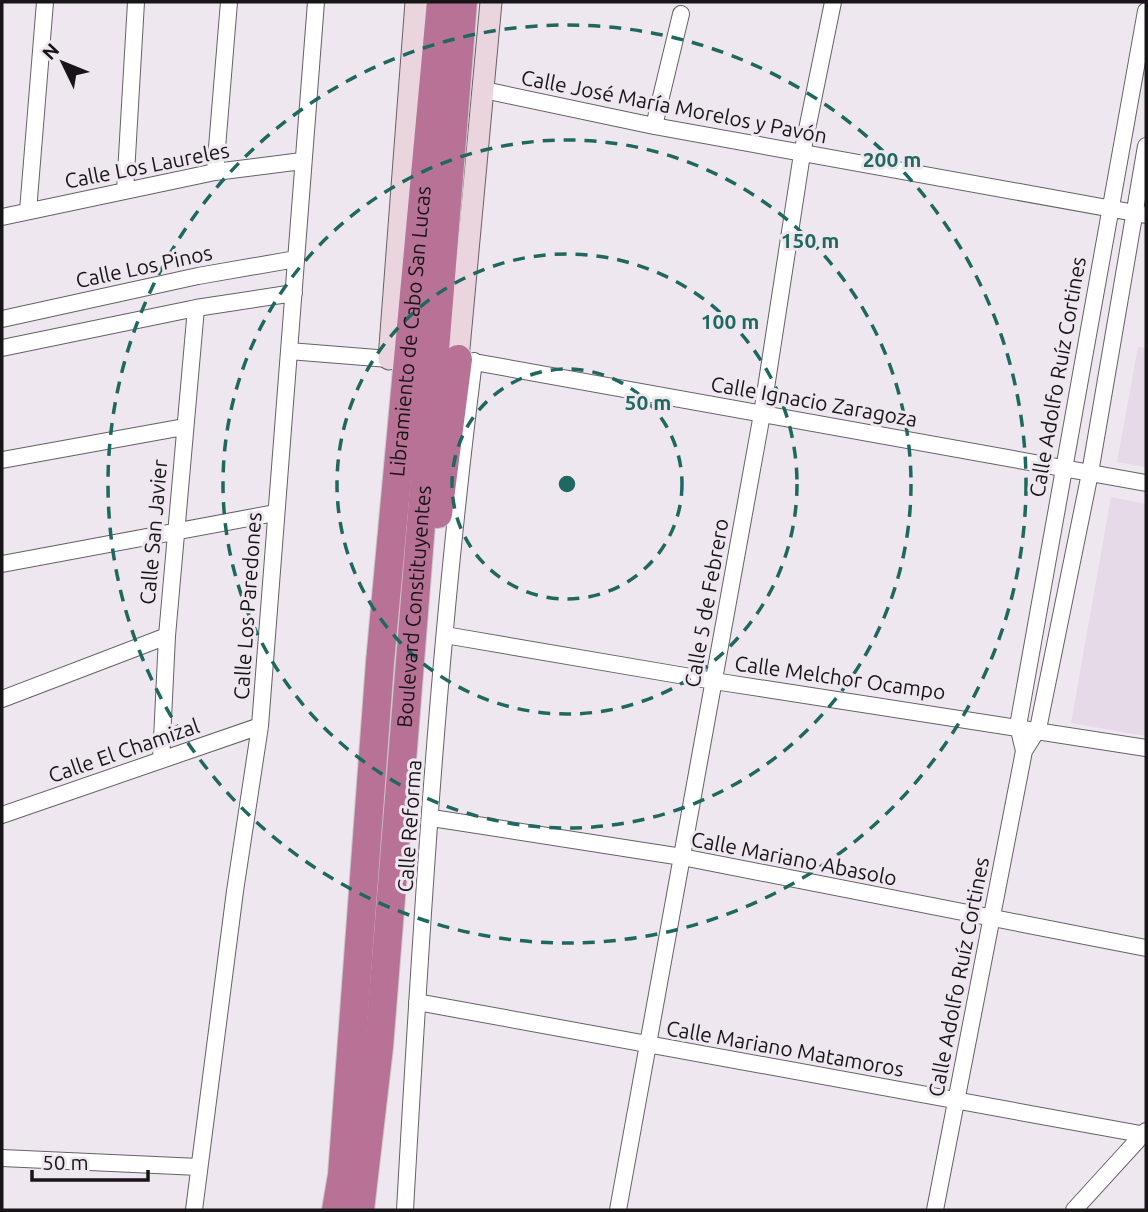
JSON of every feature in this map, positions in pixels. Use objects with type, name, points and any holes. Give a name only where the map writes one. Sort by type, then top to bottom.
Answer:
[{"type":"highway","name":"Libramiento de Cabo San Lucas","points":[[380,662],[441,120],[441,2]]},
{"type":"highway","name":"Boulevard Constituyentes","points":[[359,1210],[371,1132],[408,664],[455,359],[441,120],[463,2]]},
{"type":"highway","points":[[380,662],[389,359]]},
{"type":"highway","name":"Boulevard Constituyentes","points":[[336,1210],[342,1175],[380,662]]},
{"type":"highway","points":[[368,1210],[371,1132]]},
{"type":"street","points":[[28,211],[45,2]]},
{"type":"street","points":[[125,191],[136,2]]},
{"type":"street","points":[[215,172],[229,2]]},
{"type":"street","name":"Calle Los Paredones","points":[[194,1210],[260,726],[316,2]]},
{"type":"street","points":[[289,351],[389,359],[416,2]]},
{"type":"street","name":"Boulevard Constituyentes","points":[[455,359],[491,2]]},
{"type":"street","name":"Calle 5 de Febrero","points":[[618,1210],[762,414],[802,154],[833,2]]},
{"type":"street","name":"Calle Adolfo Ruíz Cortines","points":[[1024,751],[1018,726],[1146,10]]},
{"type":"street","points":[[654,126],[681,14]]},
{"type":"street","name":"Calle José María Morelos y Pavón","points":[[484,90],[802,154],[1141,214]]},
{"type":"street","name":"Calle Adolfo Ruíz Cortines","points":[[935,1210],[1024,751],[1038,729],[1090,473],[1141,214],[1146,146]]},
{"type":"street","name":"Calle Los Laureles","points":[[2,217],[215,172],[302,161]]},
{"type":"street","name":"Calle Los Pinos","points":[[2,320],[198,276],[296,259]]},
{"type":"street","points":[[2,348],[196,308],[294,293]]},
{"type":"street","name":"Calle San Javier","points":[[161,760],[175,532],[196,308]]},
{"type":"street","name":"Calle Ignacio Zaragoza","points":[[455,359],[1146,483]]},
{"type":"street","name":"Calle Reforma","points":[[405,1210],[417,1002],[458,488],[455,359]]},
{"type":"street","points":[[2,460],[184,427]]},
{"type":"street","points":[[2,564],[275,513]]},
{"type":"street","name":"Calle Melchor Ocampo","points":[[445,635],[714,681],[1038,729],[1146,748]]},
{"type":"street","points":[[2,699],[167,636]]},
{"type":"street","name":"Calle El Chamizal","points":[[2,815],[260,726]]},
{"type":"street","name":"Calle Mariano Abasolo","points":[[432,818],[682,858],[992,920],[1146,947]]},
{"type":"street","name":"Calle Mariano Matamoros","points":[[417,1002],[1145,1134]]},
{"type":"street","points":[[1074,1210],[1145,1134]]},
{"type":"street","points":[[2,1158],[199,1167]]},
{"type":"shaded area","points":[[1138,347],[1146,348],[1146,467],[1117,462]]},
{"type":"shaded area","points":[[1111,497],[1146,504],[1146,736],[1071,723]]}]
